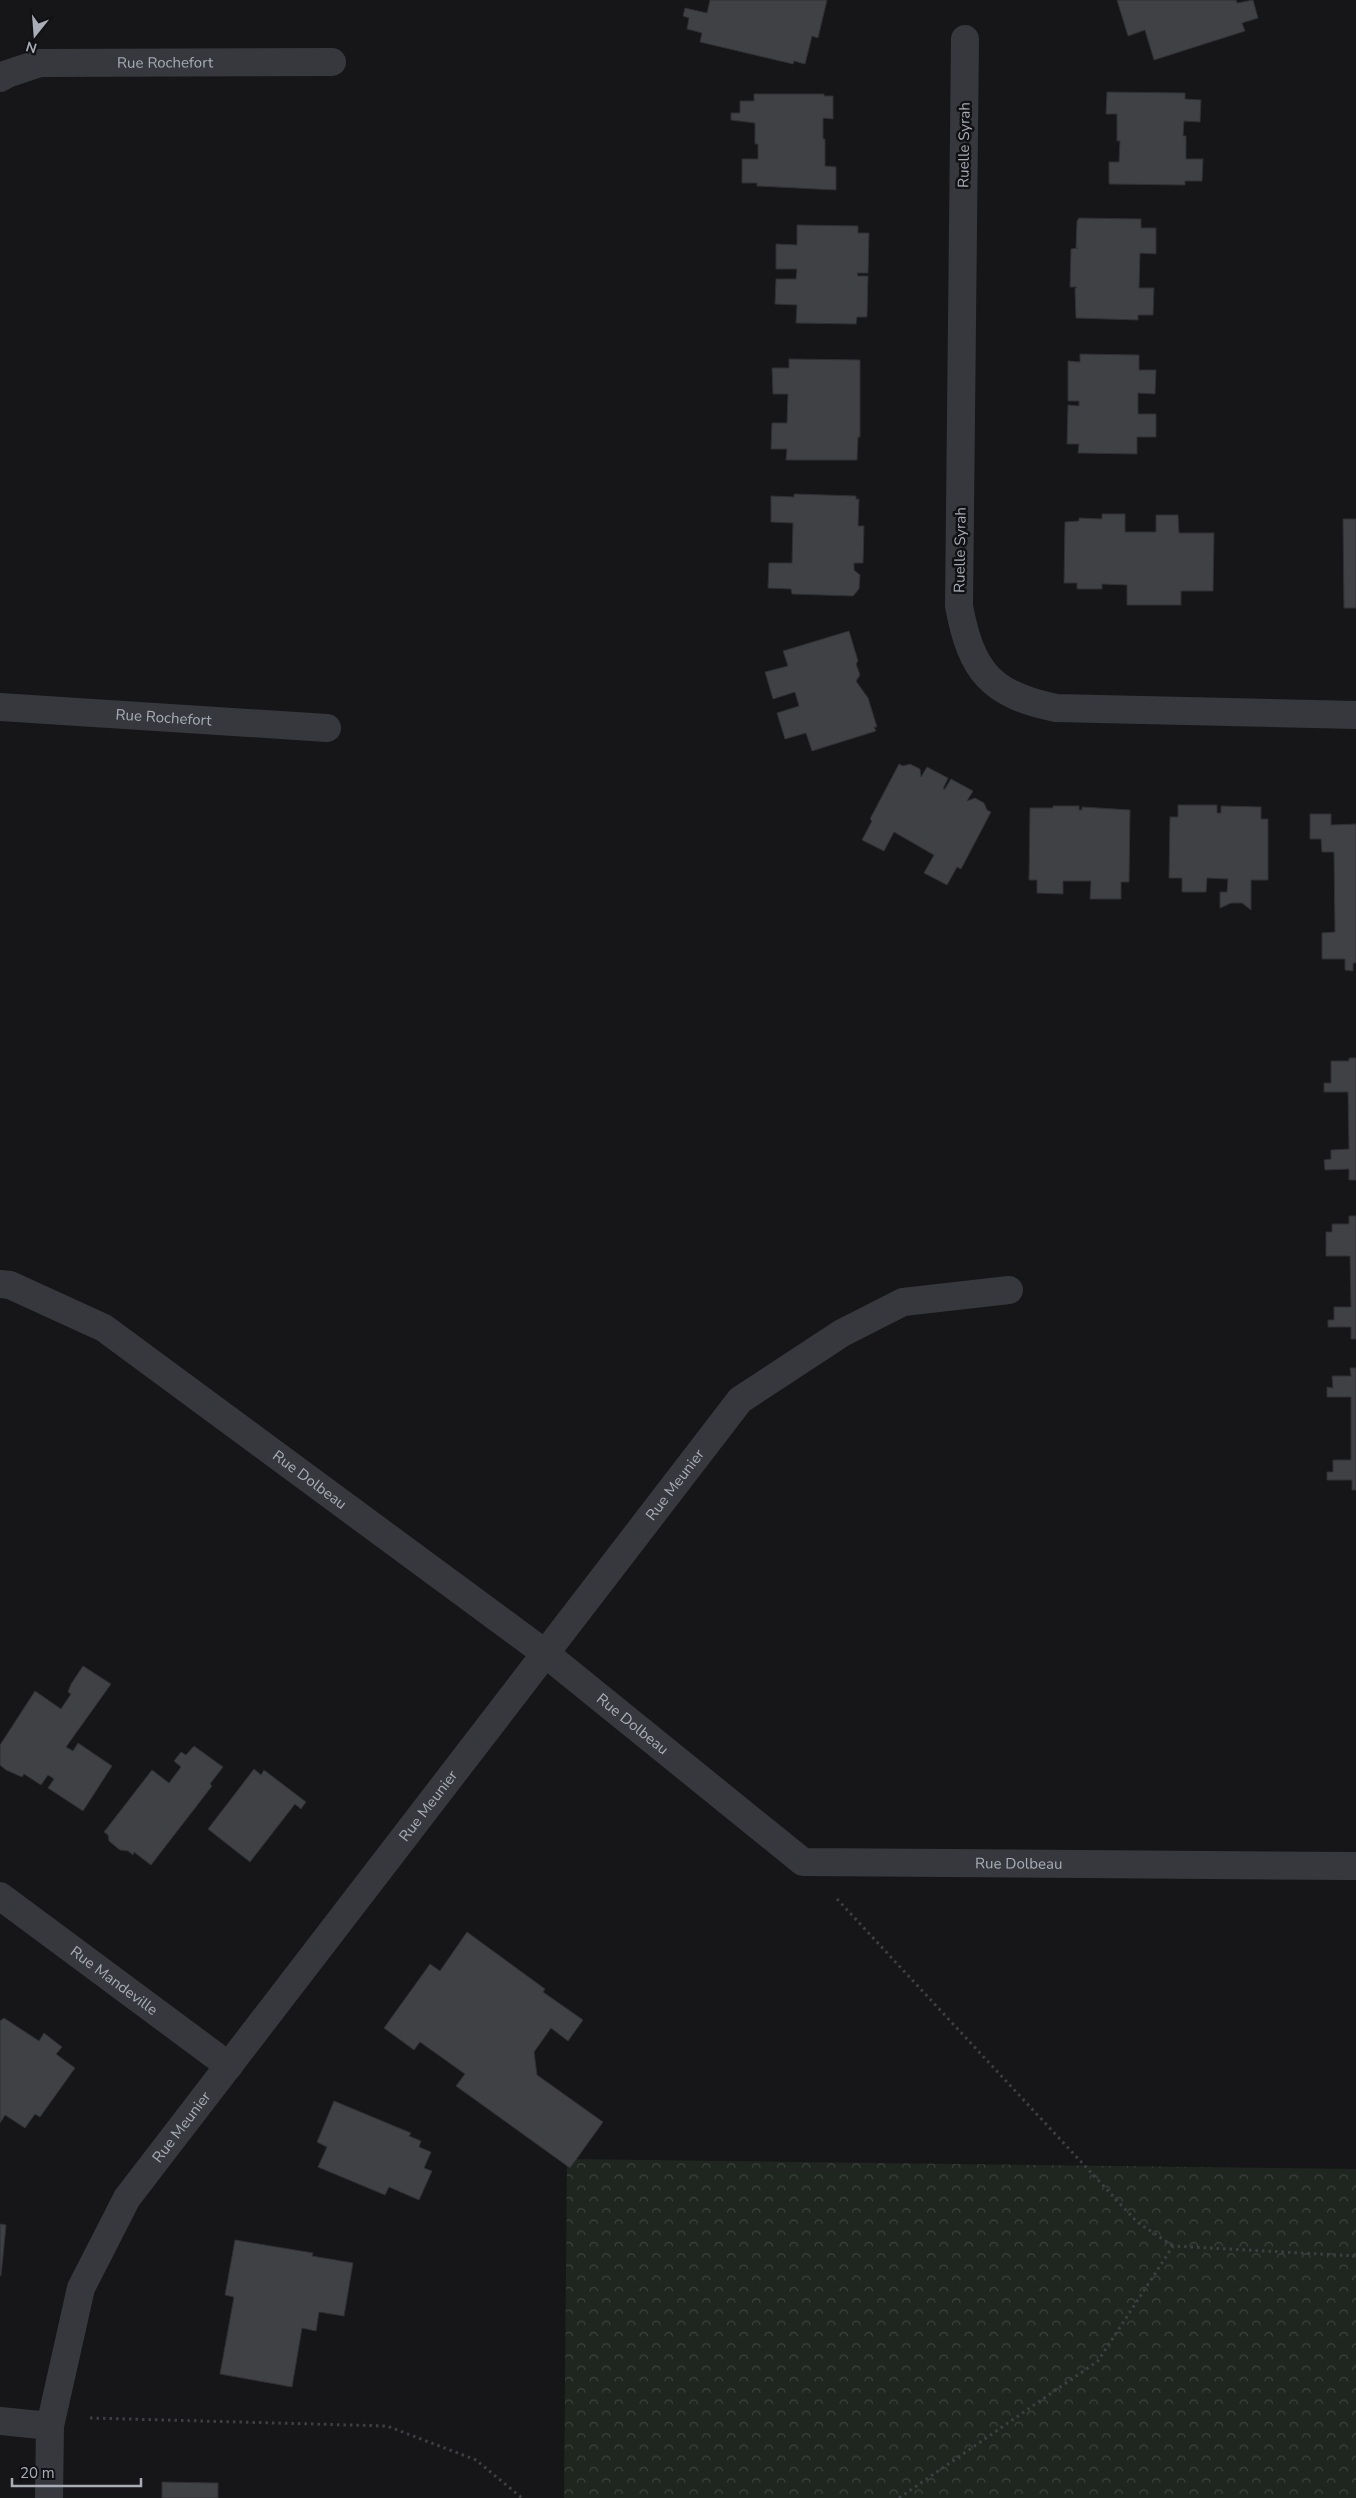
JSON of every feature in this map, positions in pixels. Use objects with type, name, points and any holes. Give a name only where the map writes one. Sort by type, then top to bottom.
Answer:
[{"type":"street","name":"Ruelle Syrah","points":[[965,39],[959,606],[964,636],[974,659],[986,676],[1005,692],[1029,703],[1056,708],[1356,715]]},
{"type":"street","name":"Rue Rochefort","points":[[0,78],[40,64],[332,62]]},
{"type":"street","name":"Rue Rochefort","points":[[0,707],[327,728]]},
{"type":"street","name":"Rue Dolbeau","points":[[0,1284],[10,1285],[104,1328],[546,1654],[804,1862],[1356,1866]]},
{"type":"street","name":"Rue Meunier","points":[[49,2498],[50,2426],[82,2288],[127,2198],[740,1400],[842,1333],[903,1302],[1010,1290]]},
{"type":"street","name":"Rue Mandeville","points":[[0,1896],[230,2066]]},
{"type":"street","points":[[0,2421],[50,2426]]},
{"type":"path","points":[[804,1862],[1137,2222],[1174,2246],[1356,2256]]},
{"type":"path","points":[[898,2498],[1098,2361],[1174,2246]]},
{"type":"path","points":[[50,2426],[86,2418],[387,2426],[476,2460],[522,2498]]},
{"type":"green space","points":[[567,2159],[1356,2169],[1356,2498],[564,2498]]},
{"type":"building","points":[[710,0],[827,0],[818,38],[812,36],[805,64],[794,61],[793,64],[700,42],[702,33],[687,29],[689,18],[683,16],[685,8],[707,13]]},
{"type":"building","points":[[1117,0],[1236,0],[1237,3],[1253,0],[1258,18],[1242,23],[1245,31],[1154,60],[1145,30],[1128,36]]},
{"type":"building","points":[[1107,92],[1185,93],[1185,99],[1201,100],[1200,122],[1184,121],[1183,136],[1186,136],[1186,159],[1203,159],[1202,181],[1185,181],[1185,185],[1109,184],[1109,162],[1119,162],[1120,141],[1117,141],[1117,114],[1106,114]]},
{"type":"building","points":[[754,94],[824,94],[824,96],[833,96],[833,119],[823,118],[823,139],[825,139],[825,166],[836,167],[836,190],[757,186],[757,183],[742,183],[742,159],[758,159],[758,144],[755,144],[755,123],[731,120],[731,113],[740,113],[740,101],[754,101]]},
{"type":"building","points":[[1079,218],[1141,219],[1141,228],[1156,228],[1156,254],[1140,253],[1139,288],[1154,288],[1153,315],[1138,315],[1138,320],[1076,318],[1075,289],[1077,287],[1070,287],[1071,249],[1078,248],[1076,248],[1077,221]]},
{"type":"building","points":[[797,225],[858,226],[858,233],[869,233],[868,273],[857,273],[858,276],[868,276],[867,317],[857,317],[856,324],[796,323],[797,305],[775,304],[776,279],[796,279],[797,269],[776,269],[776,244],[797,245]]},
{"type":"building","points":[[1080,354],[1139,355],[1139,370],[1156,370],[1155,394],[1138,393],[1138,414],[1156,414],[1156,437],[1137,437],[1137,454],[1078,453],[1079,444],[1067,444],[1068,405],[1079,406],[1079,401],[1068,401],[1068,361],[1080,362]]},
{"type":"building","points":[[789,359],[860,360],[860,437],[858,437],[857,460],[786,460],[787,449],[771,449],[772,423],[787,423],[788,394],[773,394],[772,368],[789,368]]},
{"type":"building","points":[[794,494],[856,496],[856,499],[859,499],[858,526],[864,526],[863,563],[854,563],[854,570],[860,575],[859,589],[853,596],[792,594],[791,589],[768,588],[769,563],[792,563],[793,523],[771,522],[771,496],[794,497]]},
{"type":"building","points":[[1102,514],[1125,514],[1125,532],[1156,532],[1156,515],[1178,515],[1179,533],[1214,533],[1213,591],[1181,591],[1181,605],[1127,605],[1127,585],[1102,584],[1102,589],[1077,589],[1077,583],[1064,583],[1065,522],[1079,521],[1079,518],[1102,519]]},
{"type":"building","points":[[1343,519],[1356,519],[1356,608],[1344,608]]},
{"type":"building","points":[[849,631],[860,675],[856,681],[868,698],[877,727],[874,727],[876,731],[812,751],[806,733],[785,739],[777,713],[799,706],[795,692],[773,699],[765,672],[788,666],[783,651]]},
{"type":"building","points":[[899,764],[903,766],[910,764],[920,769],[921,777],[927,767],[948,778],[943,789],[945,789],[951,779],[973,791],[967,801],[975,798],[984,803],[987,810],[991,812],[961,869],[957,867],[947,885],[924,873],[934,855],[894,832],[884,851],[862,840],[872,821],[870,819]]},
{"type":"building","points":[[1178,805],[1217,805],[1217,813],[1221,813],[1221,806],[1261,807],[1261,819],[1268,819],[1268,880],[1251,880],[1251,910],[1242,903],[1231,903],[1220,908],[1220,892],[1227,892],[1228,879],[1207,878],[1206,892],[1182,892],[1182,878],[1169,878],[1170,817],[1178,817]]},
{"type":"building","points":[[1053,806],[1079,806],[1079,810],[1082,810],[1082,807],[1130,810],[1129,882],[1121,882],[1121,899],[1090,899],[1091,881],[1063,881],[1063,894],[1037,893],[1037,880],[1029,880],[1030,808],[1053,808]]},
{"type":"building","points":[[1310,814],[1331,814],[1331,825],[1356,824],[1356,963],[1353,963],[1353,971],[1345,970],[1345,959],[1322,959],[1322,933],[1335,932],[1334,852],[1322,852],[1321,839],[1310,839]]},
{"type":"building","points":[[1349,1058],[1356,1058],[1356,1180],[1349,1180],[1349,1169],[1325,1170],[1324,1160],[1331,1159],[1331,1150],[1349,1149],[1348,1092],[1324,1092],[1324,1083],[1331,1083],[1331,1061],[1349,1061]]},
{"type":"building","points":[[1349,1216],[1356,1216],[1356,1339],[1351,1339],[1351,1327],[1328,1327],[1328,1320],[1334,1320],[1334,1307],[1351,1307],[1350,1256],[1326,1256],[1326,1232],[1332,1232],[1332,1224],[1349,1224]]},
{"type":"building","points":[[1350,1368],[1356,1368],[1356,1490],[1352,1490],[1352,1480],[1327,1480],[1327,1472],[1333,1472],[1333,1460],[1351,1460],[1351,1397],[1327,1397],[1327,1387],[1333,1388],[1332,1376],[1351,1376]]},
{"type":"building","points":[[83,1666],[111,1684],[66,1747],[73,1751],[78,1743],[112,1766],[83,1811],[48,1788],[54,1779],[48,1775],[41,1785],[24,1774],[22,1777],[6,1770],[0,1765],[0,1745],[35,1691],[61,1709],[71,1694],[68,1692],[71,1684]]},
{"type":"building","points":[[194,1746],[223,1767],[210,1784],[212,1786],[151,1865],[134,1852],[133,1855],[128,1851],[120,1850],[109,1841],[108,1835],[104,1832],[152,1770],[169,1783],[181,1767],[174,1761],[181,1752],[186,1755]]},
{"type":"building","points":[[254,1769],[261,1775],[264,1770],[306,1802],[301,1809],[295,1804],[250,1862],[208,1829]]},
{"type":"building","points":[[467,1932],[545,1989],[543,1992],[583,2020],[568,2041],[551,2028],[534,2052],[537,2075],[603,2122],[570,2168],[456,2086],[465,2074],[420,2042],[414,2050],[384,2028],[430,1964],[440,1971]]},
{"type":"building","points":[[4,2018],[39,2041],[44,2033],[62,2047],[56,2054],[75,2068],[40,2117],[35,2114],[25,2128],[5,2115],[0,2123],[0,2021]]},
{"type":"building","points":[[334,2101],[411,2133],[409,2136],[421,2141],[419,2147],[431,2152],[424,2168],[432,2171],[419,2200],[389,2187],[385,2195],[318,2167],[327,2147],[317,2142]]},
{"type":"building","points":[[0,2224],[6,2225],[1,2276],[0,2275]]},
{"type":"building","points":[[235,2240],[313,2253],[312,2256],[353,2263],[344,2316],[319,2312],[316,2331],[302,2328],[292,2387],[220,2374],[234,2297],[225,2295]]},
{"type":"building","points":[[162,2482],[218,2483],[218,2498],[162,2498]]}]
